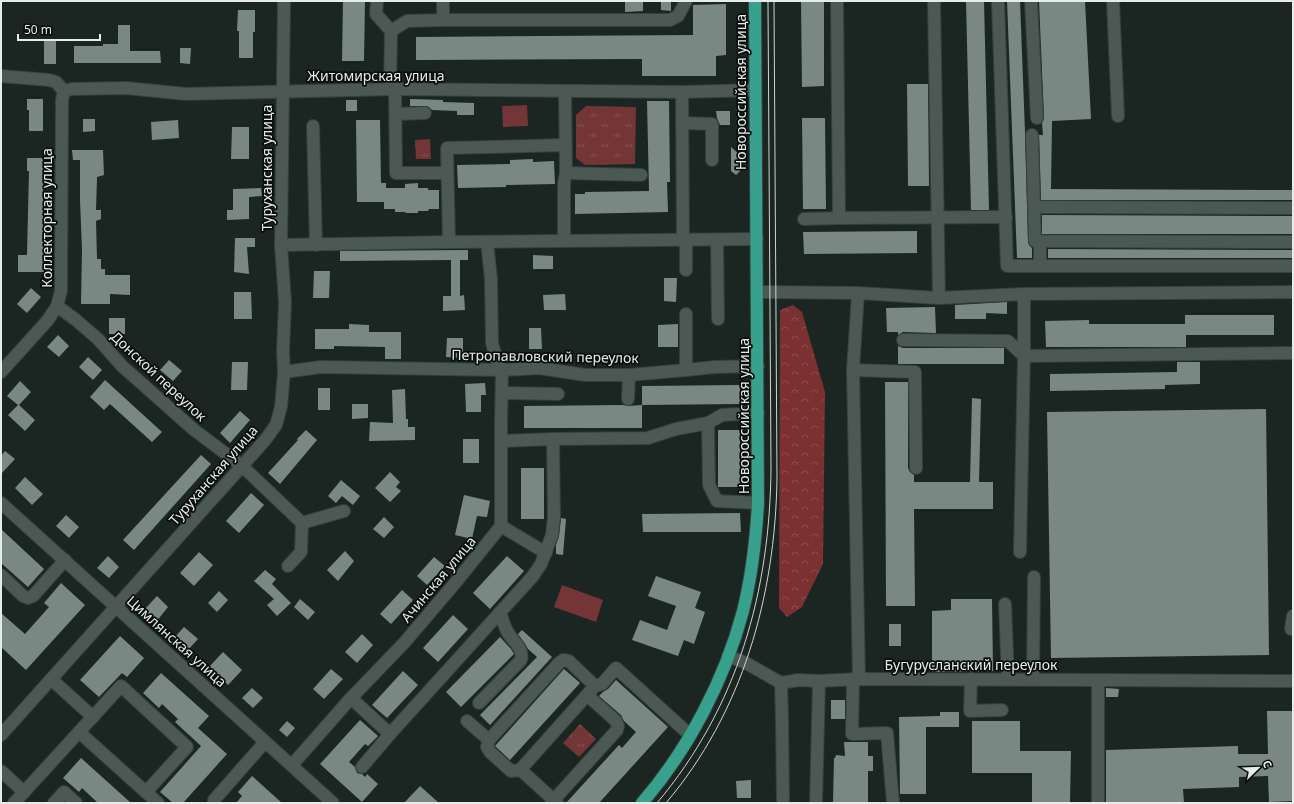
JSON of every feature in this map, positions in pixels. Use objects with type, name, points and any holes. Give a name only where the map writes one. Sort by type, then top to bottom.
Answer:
[{"type":"main road","name":"Новороссийская улица","points":[[642,803],[671,766],[690,735],[705,707],[728,656],[743,610],[756,532],[758,502],[758,366],[755,1]]},
{"type":"street","name":"Туруханская улица","points":[[1,735],[266,439],[276,425],[281,407],[284,372],[283,351],[285,302],[281,245],[284,1]]},
{"type":"street","points":[[377,1],[376,14],[391,31],[393,89],[396,114],[396,173],[447,173]]},
{"type":"street","points":[[443,1],[443,20]]},
{"type":"street","points":[[391,31],[407,21],[670,20],[678,16],[686,1]]},
{"type":"street","points":[[837,1],[839,218]]},
{"type":"street","points":[[934,1],[939,298]]},
{"type":"street","points":[[998,1],[1007,266],[1293,266]]},
{"type":"street","points":[[1032,1],[1037,118]]},
{"type":"street","points":[[1113,1],[1118,116]]},
{"type":"street","points":[[1,76],[49,80],[56,82],[64,91]]},
{"type":"street","name":"Житомирская улица","points":[[64,91],[72,89],[126,88],[186,94],[393,89],[682,92],[755,90]]},
{"type":"street","name":"Коллекторная улица","points":[[1,372],[48,320],[57,306],[61,291],[62,100],[64,91]]},
{"type":"street","points":[[564,241],[564,183],[566,174],[565,91]]},
{"type":"street","points":[[682,92],[684,240],[686,270]]},
{"type":"street","points":[[396,114],[425,113]]},
{"type":"street","points":[[682,123],[712,124],[712,160]]},
{"type":"street","points":[[313,126],[316,244]]},
{"type":"street","points":[[1032,135],[1035,241],[1293,242]]},
{"type":"street","points":[[449,242],[447,173],[448,148],[566,145]]},
{"type":"street","points":[[566,174],[641,175]]},
{"type":"street","points":[[1034,207],[1293,208]]},
{"type":"street","points":[[804,219],[1006,217]]},
{"type":"street","points":[[281,245],[757,239]]},
{"type":"street","points":[[717,240],[718,319]]},
{"type":"street","points":[[1040,241],[1040,266]]},
{"type":"street","points":[[487,242],[491,279],[492,343],[496,358],[502,370],[501,526],[546,553]]},
{"type":"street","points":[[757,292],[858,293],[939,298],[1024,294],[1293,292]]},
{"type":"street","points":[[858,293],[853,370],[856,679],[852,734],[887,733],[893,803]]},
{"type":"street","points":[[1020,552],[1024,294]]},
{"type":"street","name":"Донской переулок","points":[[57,306],[98,339],[122,366],[193,429],[242,466],[302,522]]},
{"type":"street","points":[[686,314],[686,370]]},
{"type":"street","points":[[903,340],[1008,341],[1024,356],[1293,353]]},
{"type":"street","name":"Петропавловский переулок","points":[[284,372],[321,367],[502,370],[539,368],[585,375],[629,375],[715,367],[758,366]]},
{"type":"street","points":[[853,370],[914,372],[916,468]]},
{"type":"street","points":[[628,399],[629,375]]},
{"type":"street","points":[[502,393],[558,394]]},
{"type":"street","points":[[501,441],[648,438],[676,429],[708,423],[722,415],[758,413]]},
{"type":"street","points":[[708,423],[708,484],[717,501],[758,502]]},
{"type":"street","points":[[362,767],[533,576],[546,553],[552,535],[554,517],[553,439]]},
{"type":"street","name":"Цимлянская улица","points":[[1,503],[333,803]]},
{"type":"street","points":[[288,566],[301,552],[302,522],[344,511]]},
{"type":"street","name":"Ачинская улица","points":[[292,765],[351,698],[404,643],[501,526]]},
{"type":"street","points":[[1,575],[23,596],[28,598],[33,596],[65,560]]},
{"type":"street","points":[[1033,679],[1034,577]]},
{"type":"street","points":[[1005,604],[1008,679]]},
{"type":"street","points":[[479,703],[521,660],[521,649],[507,632],[500,612]]},
{"type":"street","points":[[1291,629],[1293,616]]},
{"type":"street","points":[[728,656],[746,663],[781,683],[783,803]]},
{"type":"street","points":[[595,686],[569,661],[563,660],[489,740],[487,747],[490,752],[511,771],[520,770],[595,686],[602,684],[616,668],[690,735]]},
{"type":"street","points":[[52,678],[92,717]]},
{"type":"street","name":"Бугурусланский переулок","points":[[781,683],[798,680],[819,681],[856,679],[1293,681]]},
{"type":"street","points":[[971,679],[970,711],[1002,710]]},
{"type":"street","points":[[1098,680],[1098,803]]},
{"type":"street","points":[[816,803],[819,681]]},
{"type":"street","points":[[14,803],[121,686],[187,747],[149,798],[79,732]]},
{"type":"street","points":[[520,770],[554,802],[617,730],[618,726],[616,721],[587,695]]},
{"type":"street","points":[[351,698],[390,734]]},
{"type":"street","points":[[467,721],[489,740]]},
{"type":"street","points":[[214,800],[265,742]]},
{"type":"street","points":[[1,771],[24,792]]},
{"type":"street","points":[[54,803],[64,792],[76,803]]},
{"type":"green space","points":[[527,105],[528,126],[503,127],[502,106]]},
{"type":"green space","points":[[586,106],[636,107],[635,164],[585,165],[576,158],[576,115]]},
{"type":"green space","points":[[430,139],[431,159],[416,159],[415,140]]},
{"type":"green space","points":[[793,305],[802,312],[825,392],[823,564],[802,607],[787,617],[779,608],[780,310]]},
{"type":"green space","points":[[562,585],[603,600],[596,622],[554,607]]},
{"type":"green space","points":[[580,724],[596,739],[579,757],[563,743]]},
{"type":"building","points":[[343,1],[365,1],[364,61],[342,61]]},
{"type":"building","points":[[625,1],[643,1],[643,11],[625,12]]},
{"type":"building","points":[[661,1],[671,1],[671,11],[661,10]]},
{"type":"building","points":[[801,1],[824,1],[824,86],[802,87]]},
{"type":"building","points":[[966,1],[984,1],[989,210],[971,210]]},
{"type":"building","points":[[1007,1],[1020,1],[1028,241],[1032,248],[1032,258],[1017,258]]},
{"type":"building","points":[[1039,1],[1085,1],[1091,119],[1052,121],[1051,189],[1293,190],[1293,200],[1041,200],[1039,135],[1043,135],[1042,123],[1044,118]]},
{"type":"building","points":[[726,4],[726,55],[716,56],[716,76],[642,76],[642,59],[416,60],[416,37],[693,35],[693,5]]},
{"type":"building","points":[[238,10],[255,10],[253,58],[239,58],[239,31],[237,31]]},
{"type":"building","points":[[118,25],[130,25],[130,51],[160,51],[161,63],[74,63],[74,46],[103,46],[103,44],[118,44]]},
{"type":"building","points":[[44,41],[56,41],[56,64],[44,64]]},
{"type":"building","points":[[180,48],[191,48],[190,64],[180,63]]},
{"type":"building","points":[[907,84],[928,84],[929,186],[908,186]]},
{"type":"building","points":[[27,99],[43,99],[43,131],[29,131],[29,110],[27,110]]},
{"type":"building","points":[[410,99],[474,103],[474,115],[457,115],[457,111],[432,110],[425,106],[410,106]]},
{"type":"building","points":[[346,100],[357,100],[357,111],[346,111]]},
{"type":"building","points":[[647,101],[669,101],[670,182],[667,182],[668,212],[575,214],[575,194],[585,194],[585,192],[649,191]]},
{"type":"building","points":[[716,111],[730,111],[730,125],[720,125]]},
{"type":"building","points":[[802,118],[825,118],[826,209],[803,209]]},
{"type":"building","points":[[83,119],[95,119],[95,131],[83,132]]},
{"type":"building","points":[[178,120],[179,138],[152,140],[151,122]]},
{"type":"building","points":[[356,120],[380,120],[381,183],[386,183],[386,188],[405,188],[405,184],[418,183],[418,188],[439,190],[439,209],[418,211],[418,213],[405,213],[406,212],[395,212],[395,209],[384,209],[384,202],[357,202]]},
{"type":"building","points":[[232,127],[249,127],[249,159],[231,159]]},
{"type":"building","points":[[731,147],[741,156],[741,170],[736,175],[731,171]]},
{"type":"building","points":[[72,150],[103,150],[104,175],[97,177],[96,210],[101,210],[101,219],[96,221],[97,259],[101,259],[101,269],[105,269],[105,275],[130,275],[130,295],[110,294],[110,304],[81,304],[82,250],[80,160],[73,160]]},
{"type":"building","points":[[27,158],[43,158],[44,272],[18,272],[18,255],[27,255],[29,171],[27,171]]},
{"type":"building","points":[[533,159],[533,162],[554,161],[555,184],[458,188],[457,165],[510,164],[510,160]]},
{"type":"building","points":[[261,188],[262,196],[249,197],[249,219],[227,220],[227,210],[233,210],[233,189]]},
{"type":"building","points":[[1042,215],[1293,216],[1293,234],[1042,234]]},
{"type":"building","points":[[917,231],[917,253],[804,254],[803,232]]},
{"type":"building","points":[[235,238],[255,238],[255,247],[247,247],[249,274],[234,272]]},
{"type":"building","points":[[1048,249],[1293,250],[1293,258],[1048,258]]},
{"type":"building","points":[[468,250],[468,260],[460,260],[460,296],[464,295],[465,310],[443,311],[443,296],[451,296],[451,260],[340,261],[340,251]]},
{"type":"building","points":[[533,255],[553,256],[553,269],[533,269]]},
{"type":"building","points":[[314,271],[330,271],[329,298],[313,298]]},
{"type":"building","points":[[664,278],[677,278],[676,302],[664,301]]},
{"type":"building","points":[[31,288],[41,297],[27,313],[17,304]]},
{"type":"building","points":[[234,292],[251,292],[252,319],[234,319]]},
{"type":"building","points":[[565,294],[566,310],[544,310],[543,295]]},
{"type":"building","points":[[1007,302],[1007,314],[986,313],[986,319],[955,319],[955,305]]},
{"type":"building","points":[[935,307],[936,333],[903,332],[898,335],[898,332],[887,332],[886,308]]},
{"type":"building","points":[[1185,315],[1274,315],[1274,335],[1186,335],[1186,347],[1046,347],[1045,321],[1089,320],[1089,324],[1185,324]]},
{"type":"building","points":[[109,318],[125,318],[125,334],[109,334]]},
{"type":"building","points":[[349,324],[369,325],[369,332],[401,332],[401,359],[385,359],[385,347],[334,346],[334,349],[315,349],[315,329],[349,329]]},
{"type":"building","points":[[678,324],[678,347],[658,347],[658,325]]},
{"type":"building","points":[[529,328],[541,328],[542,349],[529,349]]},
{"type":"building","points":[[58,335],[69,346],[59,357],[47,347]]},
{"type":"building","points":[[447,338],[463,338],[463,358],[446,357]]},
{"type":"building","points":[[898,346],[903,348],[1004,348],[1004,364],[898,364]]},
{"type":"building","points":[[88,357],[102,370],[93,380],[79,367]]},
{"type":"building","points":[[169,360],[182,371],[173,381],[160,370]]},
{"type":"building","points":[[232,362],[248,362],[247,390],[231,390]]},
{"type":"building","points":[[1177,362],[1200,362],[1200,384],[1165,385],[1165,389],[1050,391],[1050,374],[1177,372]]},
{"type":"building","points":[[105,380],[162,432],[152,442],[110,404],[104,410],[90,397]]},
{"type":"building","points":[[20,381],[31,392],[19,405],[35,420],[25,431],[8,415],[18,405],[7,396]]},
{"type":"building","points":[[885,382],[908,382],[908,468],[914,475],[914,482],[970,482],[972,398],[981,399],[979,482],[993,482],[993,509],[914,509],[915,606],[886,606]]},
{"type":"building","points":[[485,383],[486,395],[481,395],[481,412],[466,412],[465,384]]},
{"type":"building","points":[[740,385],[740,404],[642,405],[642,386]]},
{"type":"building","points":[[318,388],[330,388],[330,410],[318,410]]},
{"type":"building","points":[[405,389],[406,419],[408,419],[408,427],[415,427],[415,440],[369,441],[370,422],[393,423],[392,390]]},
{"type":"building","points":[[352,404],[368,404],[368,418],[352,419]]},
{"type":"building","points":[[642,405],[642,428],[524,428],[524,406]]},
{"type":"building","points":[[1266,409],[1269,655],[1051,658],[1047,412]]},
{"type":"building","points":[[240,411],[250,420],[230,443],[220,433]]},
{"type":"building","points":[[306,430],[317,440],[280,484],[268,473]]},
{"type":"building","points":[[718,430],[740,430],[740,487],[718,487]]},
{"type":"building","points":[[463,439],[479,439],[479,463],[463,463]]},
{"type":"building","points":[[5,451],[15,459],[1,474],[1,456]]},
{"type":"building","points":[[201,455],[211,464],[134,550],[123,540]]},
{"type":"building","points":[[521,468],[544,468],[544,519],[521,519]]},
{"type":"building","points":[[390,472],[400,482],[396,487],[401,491],[390,502],[375,488]]},
{"type":"building","points":[[25,477],[43,494],[32,505],[15,488]]},
{"type":"building","points":[[341,480],[360,496],[353,505],[342,496],[336,503],[328,496]]},
{"type":"building","points":[[251,493],[264,505],[239,533],[226,521]]},
{"type":"building","points":[[464,495],[490,501],[487,517],[477,516],[472,539],[455,535]]},
{"type":"building","points":[[740,513],[741,532],[643,532],[642,514]]},
{"type":"building","points":[[66,515],[79,527],[69,538],[56,526]]},
{"type":"building","points":[[384,517],[394,527],[384,538],[373,529]]},
{"type":"building","points":[[561,518],[566,519],[563,555],[556,554],[556,545],[559,536]]},
{"type":"building","points":[[1,529],[44,569],[28,587],[1,563]]},
{"type":"building","points":[[345,551],[354,561],[338,581],[327,570]]},
{"type":"building","points":[[199,552],[213,565],[194,586],[180,573]]},
{"type":"building","points":[[108,556],[119,567],[109,578],[97,568]]},
{"type":"building","points":[[507,556],[524,571],[490,609],[473,593]]},
{"type":"building","points":[[434,557],[445,566],[427,585],[417,576]]},
{"type":"building","points":[[265,570],[276,579],[272,584],[291,603],[277,616],[267,605],[274,599],[254,581]]},
{"type":"building","points":[[656,576],[701,592],[695,608],[705,612],[694,644],[684,640],[678,656],[632,640],[640,620],[667,630],[676,606],[648,596]]},
{"type":"building","points":[[61,583],[85,605],[26,670],[1,647],[1,613],[25,634],[49,607],[44,603]]},
{"type":"building","points":[[402,590],[413,600],[391,624],[380,614]]},
{"type":"building","points":[[219,591],[228,600],[217,612],[208,603]]},
{"type":"building","points":[[157,596],[168,607],[156,622],[143,611]]},
{"type":"building","points":[[300,599],[315,612],[308,620],[294,607]]},
{"type":"building","points":[[951,599],[992,599],[993,671],[932,672],[932,611],[951,610]]},
{"type":"building","points":[[453,615],[468,629],[438,662],[423,648]]},
{"type":"building","points":[[889,624],[901,624],[901,646],[889,646]]},
{"type":"building","points":[[184,627],[198,639],[187,651],[174,638]]},
{"type":"building","points":[[522,630],[552,657],[490,725],[480,715],[537,657],[528,649],[518,634]]},
{"type":"building","points":[[362,634],[373,645],[357,663],[345,652]]},
{"type":"building","points":[[120,636],[144,658],[127,677],[122,673],[99,697],[80,680]]},
{"type":"building","points":[[500,637],[514,654],[461,707],[446,692]]},
{"type":"building","points":[[223,652],[242,670],[228,685],[209,667]]},
{"type":"building","points":[[331,669],[343,679],[324,699],[313,689]]},
{"type":"building","points":[[564,669],[580,683],[510,760],[495,746]]},
{"type":"building","points":[[403,671],[418,685],[387,718],[372,705]]},
{"type":"building","points":[[161,673],[209,716],[198,728],[227,754],[183,803],[173,803],[160,792],[201,746],[175,722],[178,719],[162,704],[159,708],[143,693]]},
{"type":"building","points":[[616,680],[668,727],[599,803],[566,803],[619,745],[622,748],[636,732],[624,721],[621,715],[599,696]]},
{"type":"building","points":[[252,688],[263,698],[253,708],[242,698]]},
{"type":"building","points":[[1106,688],[1119,689],[1118,697],[1106,697]]},
{"type":"building","points":[[831,700],[845,700],[845,719],[831,719]]},
{"type":"building","points":[[1267,711],[1293,711],[1293,801],[1269,802],[1268,776],[1239,777],[1239,787],[1183,789],[1184,803],[1106,803],[1106,750],[1238,746],[1238,754],[1268,754]]},
{"type":"building","points":[[940,712],[959,712],[959,727],[926,727],[926,794],[900,794],[899,717],[940,716]]},
{"type":"building","points":[[360,720],[378,736],[368,746],[365,744],[349,762],[355,767],[357,773],[362,774],[365,777],[367,774],[378,784],[362,802],[320,764]]},
{"type":"building","points":[[287,721],[295,728],[287,737],[279,730]]},
{"type":"building","points":[[972,721],[1020,721],[1020,751],[1071,751],[1070,803],[1032,803],[1032,773],[972,773]]},
{"type":"building","points":[[844,742],[868,742],[868,756],[873,756],[873,771],[868,771],[868,803],[833,803],[834,758],[836,755],[845,756]]},
{"type":"building","points":[[81,758],[131,803],[98,803],[82,788],[79,792],[63,778]]},
{"type":"building","points":[[252,776],[282,803],[236,803],[242,796],[238,792]]},
{"type":"building","points":[[751,780],[751,798],[737,798],[736,781]]},
{"type":"building","points":[[420,786],[439,803],[404,803]]},
{"type":"tram line","points":[[657,803],[685,766],[709,727],[728,687],[744,646],[756,603],[764,559],[769,514],[771,468],[768,1]]},
{"type":"tram line","points":[[666,803],[693,768],[716,730],[734,691],[750,651],[770,566],[775,523],[777,479],[774,1]]}]
